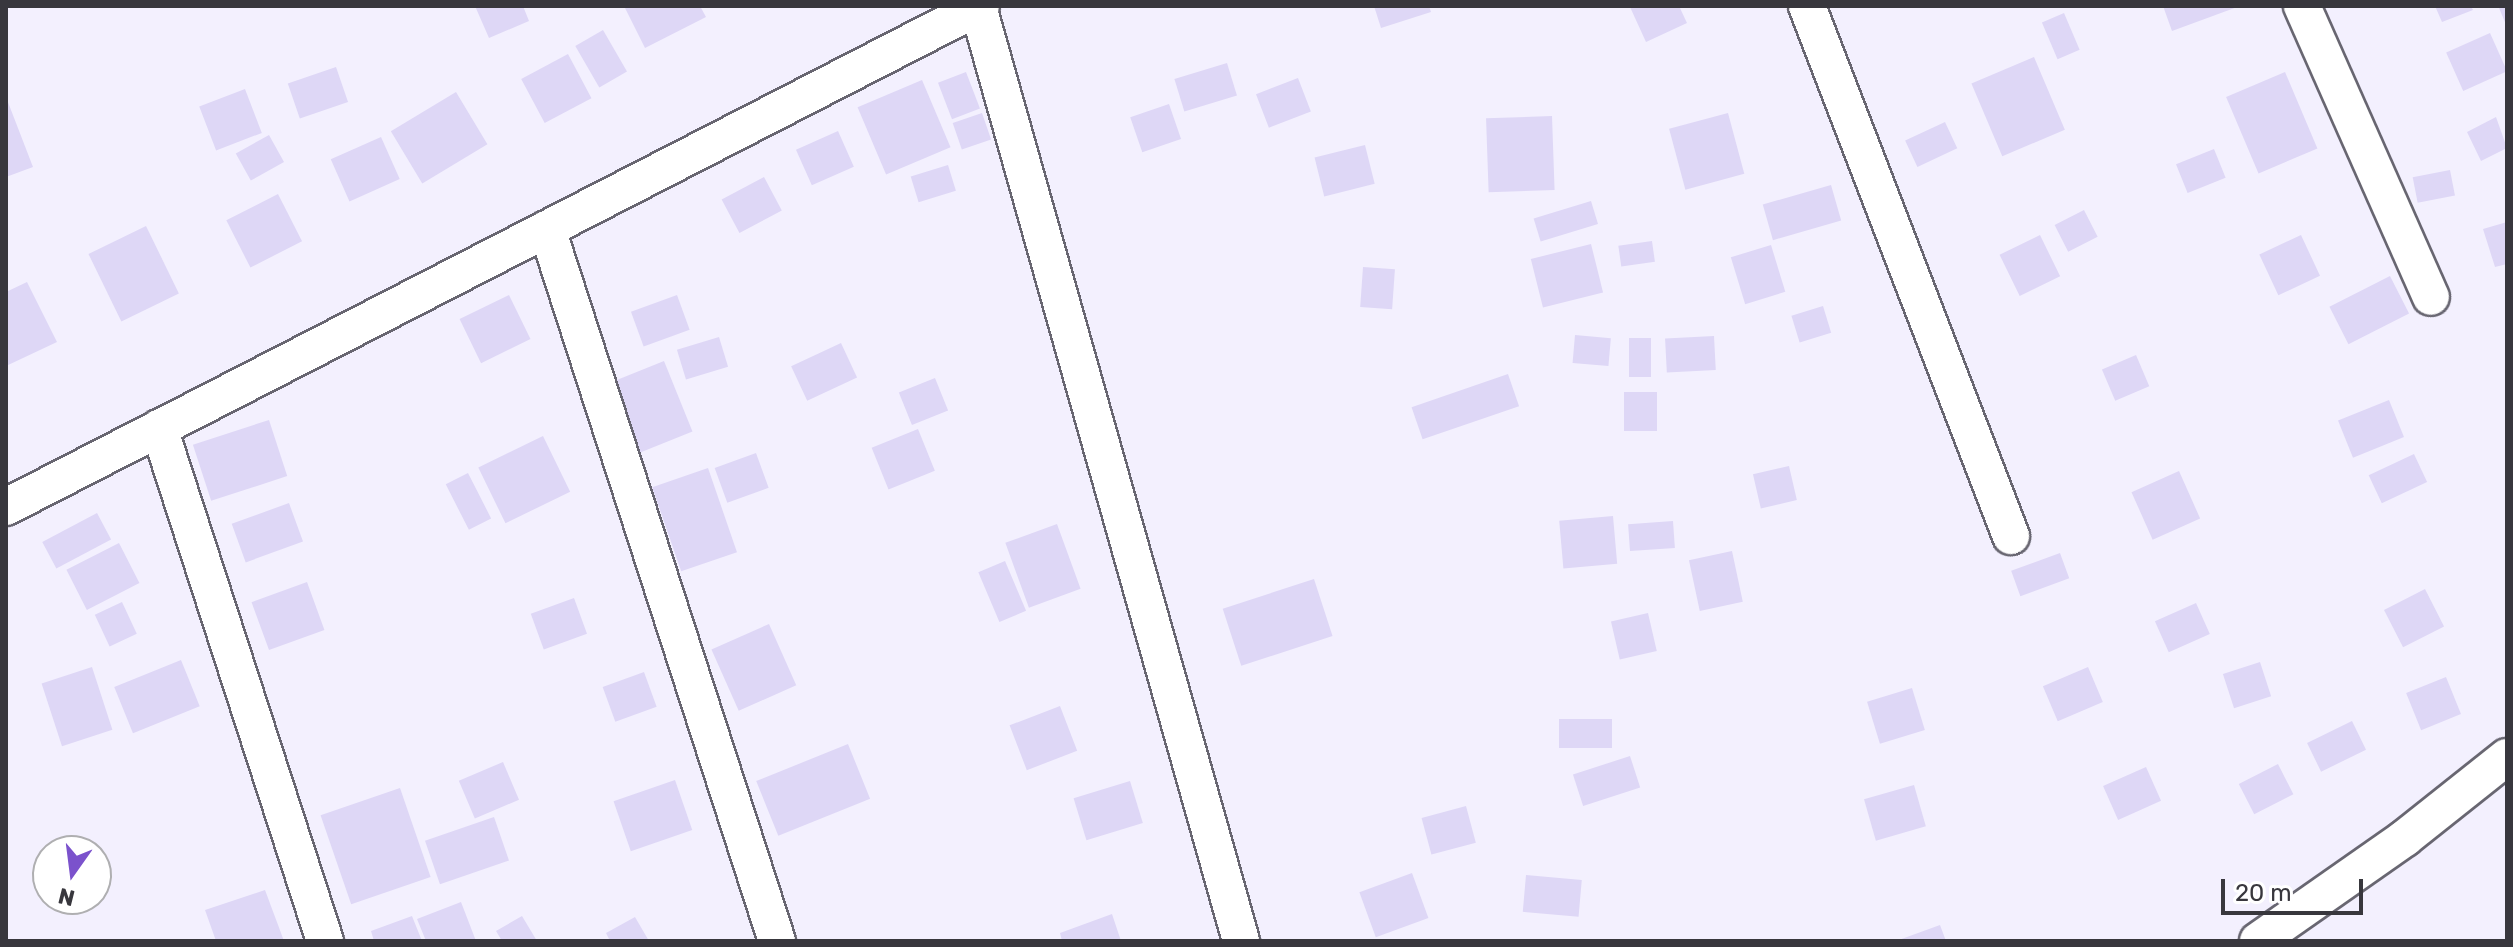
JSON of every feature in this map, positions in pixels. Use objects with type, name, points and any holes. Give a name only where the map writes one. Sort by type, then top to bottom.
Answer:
[{"type":"street","points":[[1807,6],[2011,536]]},
{"type":"street","points":[[2302,6],[2431,297]]},
{"type":"street","points":[[6,507],[979,7],[1241,941]]},
{"type":"street","points":[[547,229],[777,941]]},
{"type":"street","points":[[159,428],[325,941]]},
{"type":"street","points":[[2258,941],[2405,838],[2507,757]]},
{"type":"building","points":[[475,6],[523,6],[529,21],[489,38]]},
{"type":"building","points":[[624,6],[700,6],[706,17],[645,48]]},
{"type":"building","points":[[1374,6],[1429,6],[1431,12],[1381,28]]},
{"type":"building","points":[[1679,6],[1687,23],[1646,42],[1630,7]]},
{"type":"building","points":[[2163,6],[2240,6],[2172,31]]},
{"type":"building","points":[[2435,6],[2471,6],[2473,10],[2442,22]]},
{"type":"building","points":[[2507,6],[2507,27],[2499,8]]},
{"type":"building","points":[[2064,13],[2080,50],[2058,59],[2042,22]]},
{"type":"building","points":[[603,30],[627,72],[599,88],[575,46]]},
{"type":"building","points":[[2490,33],[2507,71],[2463,91],[2446,53]]},
{"type":"building","points":[[568,54],[591,98],[545,123],[521,79]]},
{"type":"building","points":[[2034,57],[2065,130],[2002,156],[1971,84]]},
{"type":"building","points":[[1227,63],[1237,96],[1184,112],[1174,79]]},
{"type":"building","points":[[336,67],[348,102],[300,119],[288,84]]},
{"type":"building","points":[[966,72],[980,108],[952,119],[938,83]]},
{"type":"building","points":[[2285,72],[2317,148],[2259,173],[2226,97]]},
{"type":"building","points":[[1298,78],[1311,112],[1269,128],[1256,94]]},
{"type":"building","points":[[922,80],[951,147],[886,175],[858,107]]},
{"type":"building","points":[[245,89],[262,133],[216,150],[199,107]]},
{"type":"building","points":[[456,92],[487,144],[422,183],[391,131]]},
{"type":"building","points":[[6,97],[33,167],[6,177]]},
{"type":"building","points":[[1169,104],[1181,139],[1142,152],[1130,117]]},
{"type":"building","points":[[982,113],[991,139],[962,150],[953,123]]},
{"type":"building","points":[[1728,113],[1744,174],[1685,190],[1669,129]]},
{"type":"building","points":[[1552,116],[1555,190],[1489,192],[1486,118]]},
{"type":"building","points":[[2496,117],[2507,148],[2481,161],[2467,132]]},
{"type":"building","points":[[1945,122],[1957,148],[1917,167],[1905,141]]},
{"type":"building","points":[[838,131],[854,167],[812,185],[796,150]]},
{"type":"building","points":[[269,135],[284,162],[251,181],[236,153]]},
{"type":"building","points":[[381,137],[400,179],[349,201],[331,159]]},
{"type":"building","points":[[1365,145],[1375,184],[1324,196],[1315,158]]},
{"type":"building","points":[[2214,149],[2226,178],[2188,193],[2176,164]]},
{"type":"building","points":[[948,165],[956,191],[919,202],[911,176]]},
{"type":"building","points":[[2450,170],[2455,196],[2418,203],[2413,177]]},
{"type":"building","points":[[764,177],[782,211],[739,233],[722,200]]},
{"type":"building","points":[[1831,185],[1841,221],[1773,240],[1763,205]]},
{"type":"building","points":[[278,194],[302,241],[250,268],[226,220]]},
{"type":"building","points":[[1591,201],[1598,224],[1541,241],[1534,219]]},
{"type":"building","points":[[2084,210],[2098,237],[2068,252],[2055,225]]},
{"type":"building","points":[[2507,222],[2507,264],[2495,267],[2483,229]]},
{"type":"building","points":[[146,226],[179,293],[121,321],[88,254]]},
{"type":"building","points":[[2040,235],[2060,276],[2020,296],[2000,255]]},
{"type":"building","points":[[2301,235],[2320,276],[2278,295],[2259,254]]},
{"type":"building","points":[[1652,241],[1655,262],[1621,267],[1618,246]]},
{"type":"building","points":[[1591,244],[1603,293],[1543,308],[1531,259]]},
{"type":"building","points":[[1771,245],[1785,292],[1745,304],[1731,257]]},
{"type":"building","points":[[1363,267],[1395,269],[1392,309],[1360,307]]},
{"type":"building","points":[[2390,276],[2409,313],[2348,344],[2329,307]]},
{"type":"building","points":[[27,282],[57,342],[6,366],[6,292]]},
{"type":"building","points":[[509,295],[530,339],[481,363],[460,319]]},
{"type":"building","points":[[677,295],[690,330],[644,347],[631,312]]},
{"type":"building","points":[[1823,306],[1831,333],[1800,342],[1791,316]]},
{"type":"building","points":[[1575,335],[1611,338],[1608,366],[1573,363]]},
{"type":"building","points":[[1714,336],[1716,370],[1667,373],[1665,339]]},
{"type":"building","points":[[719,337],[728,367],[686,380],[677,350]]},
{"type":"building","points":[[1629,338],[1651,338],[1651,377],[1629,377]]},
{"type":"building","points":[[841,343],[857,377],[807,401],[791,366]]},
{"type":"building","points":[[2136,355],[2149,386],[2115,401],[2102,369]]},
{"type":"building","points":[[664,361],[692,431],[630,457],[602,386]]},
{"type":"building","points":[[1508,374],[1519,406],[1423,439],[1412,407]]},
{"type":"building","points":[[935,378],[948,410],[912,425],[899,393]]},
{"type":"building","points":[[1624,392],[1657,392],[1657,431],[1624,431]]},
{"type":"building","points":[[2389,400],[2404,437],[2353,458],[2338,421]]},
{"type":"building","points":[[269,420],[287,476],[211,501],[193,445]]},
{"type":"building","points":[[918,429],[935,471],[888,489],[872,448]]},
{"type":"building","points":[[543,436],[570,492],[505,523],[478,468]]},
{"type":"building","points":[[756,453],[769,488],[727,503],[715,468]]},
{"type":"building","points":[[2414,454],[2427,482],[2382,503],[2369,475]]},
{"type":"building","points":[[1789,466],[1797,500],[1761,508],[1753,474]]},
{"type":"building","points":[[708,468],[737,552],[681,571],[652,487]]},
{"type":"building","points":[[2179,471],[2200,519],[2153,540],[2131,492]]},
{"type":"building","points":[[468,473],[491,518],[469,530],[446,484]]},
{"type":"building","points":[[289,503],[303,542],[246,562],[232,524]]},
{"type":"building","points":[[97,513],[111,539],[56,569],[42,542]]},
{"type":"building","points":[[1613,516],[1617,564],[1563,569],[1559,521]]},
{"type":"building","points":[[1673,521],[1675,548],[1630,551],[1628,524]]},
{"type":"building","points":[[1057,524],[1081,589],[1029,608],[1005,543]]},
{"type":"building","points":[[119,543],[139,583],[87,610],[66,570]]},
{"type":"building","points":[[1732,551],[1743,602],[1700,611],[1689,560]]},
{"type":"building","points":[[2060,553],[2069,578],[2020,596],[2011,571]]},
{"type":"building","points":[[1005,561],[1026,611],[999,622],[978,572]]},
{"type":"building","points":[[1314,579],[1333,636],[1241,666],[1223,609]]},
{"type":"building","points":[[307,582],[324,630],[269,650],[252,602]]},
{"type":"building","points":[[2425,589],[2444,626],[2403,647],[2384,610]]},
{"type":"building","points":[[574,598],[587,634],[544,649],[531,614]]},
{"type":"building","points":[[122,602],[137,634],[110,646],[95,615]]},
{"type":"building","points":[[2196,603],[2210,634],[2169,652],[2155,621]]},
{"type":"building","points":[[1648,613],[1657,651],[1620,660],[1611,622]]},
{"type":"building","points":[[769,624],[796,685],[739,711],[711,650]]},
{"type":"building","points":[[181,660],[200,706],[133,733],[114,687]]},
{"type":"building","points":[[2260,662],[2271,696],[2234,708],[2223,674]]},
{"type":"building","points":[[92,667],[112,730],[62,746],[42,683]]},
{"type":"building","points":[[2088,667],[2103,702],[2058,721],[2043,686]]},
{"type":"building","points":[[644,672],[657,707],[615,722],[603,687]]},
{"type":"building","points":[[2446,677],[2461,714],[2421,730],[2406,693]]},
{"type":"building","points":[[1912,688],[1925,730],[1880,744],[1867,702]]},
{"type":"building","points":[[1060,706],[1077,751],[1027,770],[1010,725]]},
{"type":"building","points":[[1559,719],[1612,719],[1612,748],[1559,748]]},
{"type":"building","points":[[2352,721],[2366,750],[2321,772],[2307,743]]},
{"type":"building","points":[[848,744],[870,799],[778,836],[756,781]]},
{"type":"building","points":[[1630,756],[1640,787],[1583,806],[1573,775]]},
{"type":"building","points":[[503,762],[519,800],[475,818],[459,781]]},
{"type":"building","points":[[2278,764],[2293,794],[2254,814],[2239,784]]},
{"type":"building","points":[[2146,767],[2161,801],[2118,820],[2103,786]]},
{"type":"building","points":[[675,780],[692,830],[631,851],[614,801]]},
{"type":"building","points":[[1130,781],[1143,823],[1086,840],[1074,798]]},
{"type":"building","points":[[1914,785],[1926,826],[1876,841],[1864,799]]},
{"type":"building","points":[[400,788],[431,877],[351,904],[321,815]]},
{"type":"building","points":[[1466,806],[1476,843],[1431,855],[1422,818]]},
{"type":"building","points":[[494,817],[509,860],[440,884],[425,841]]},
{"type":"building","points":[[1412,873],[1428,918],[1376,937],[1359,892]]},
{"type":"building","points":[[1526,875],[1582,880],[1579,917],[1523,912]]},
{"type":"building","points":[[265,890],[284,941],[216,941],[205,910]]},
{"type":"building","points":[[461,902],[476,941],[426,941],[417,919]]},
{"type":"building","points":[[1112,914],[1121,941],[1062,941],[1060,933]]},
{"type":"building","points":[[412,916],[422,941],[374,941],[371,931]]},
{"type":"building","points":[[522,916],[537,941],[502,941],[496,931]]},
{"type":"building","points":[[635,917],[649,941],[610,941],[606,933]]},
{"type":"building","points":[[1940,925],[1946,941],[1896,941]]}]
